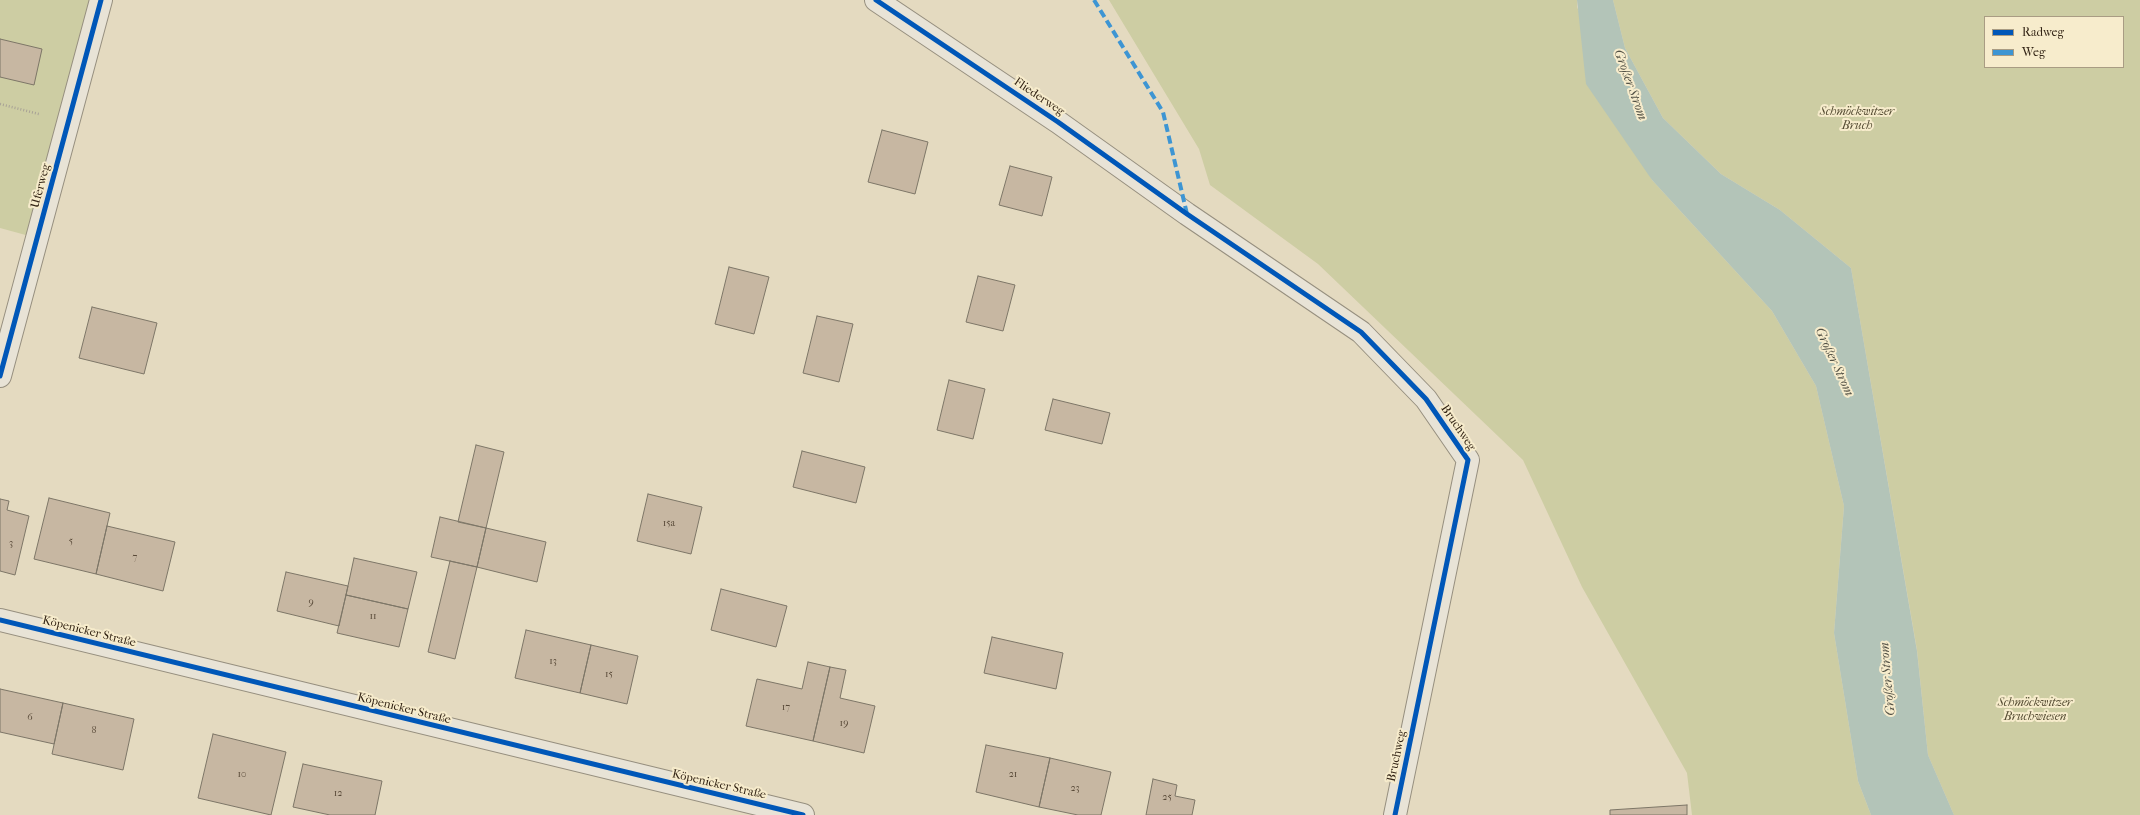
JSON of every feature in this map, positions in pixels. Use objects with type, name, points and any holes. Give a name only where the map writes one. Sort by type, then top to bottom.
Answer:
[{"type":"street","name":"Uferweg","points":[[0,376],[101,0]]},
{"type":"street","name":"Fliederweg","points":[[876,0],[1058,122],[1187,214]]},
{"type":"street","name":"Bruchweg","points":[[1187,214],[1361,332],[1426,399],[1468,460],[1395,815]]},
{"type":"street","name":"Köpenicker Straße","points":[[0,620],[804,815]]},
{"type":"path","points":[[0,104],[68,121]]},
{"type":"green space","points":[[0,0],[95,0],[33,237],[0,228]]},
{"type":"green space","points":[[1109,0],[1577,0],[1577,7],[1652,180],[1772,311],[1816,386],[1844,506],[1834,633],[1858,781],[1871,815],[1692,815],[1687,773],[1582,587],[1523,460],[1318,264],[1210,185],[1199,149]]},
{"type":"green space","points":[[1613,0],[2140,0],[2140,815],[1954,815],[1928,755],[1917,650],[1851,268],[1780,210],[1721,174],[1663,118],[1625,48]]},
{"type":"water","name":"Großer Strom","points":[[1577,0],[1613,0],[1625,48],[1663,118],[1721,174],[1780,210],[1851,268],[1917,651],[1928,755],[1954,815],[1871,815],[1858,781],[1834,633],[1844,506],[1816,386],[1772,311],[1652,180],[1586,84]]},
{"type":"building","points":[[0,39],[42,49],[34,85],[0,77]]},
{"type":"building","points":[[882,130],[928,142],[915,194],[868,182]]},
{"type":"building","points":[[1010,166],[1052,177],[1042,216],[999,205]]},
{"type":"building","points":[[729,267],[769,277],[754,334],[715,324]]},
{"type":"building","points":[[978,276],[1015,285],[1003,331],[966,322]]},
{"type":"building","points":[[92,307],[157,323],[144,374],[79,358]]},
{"type":"building","points":[[817,316],[853,324],[839,382],[803,373]]},
{"type":"building","points":[[949,380],[985,389],[973,439],[937,430]]},
{"type":"building","points":[[1053,399],[1110,413],[1102,444],[1045,430]]},
{"type":"building","points":[[476,445],[504,452],[486,528],[458,522]]},
{"type":"building","points":[[802,451],[865,467],[856,503],[793,487]]},
{"type":"building","points":[[648,494],[702,507],[691,554],[637,541]]},
{"type":"building","points":[[49,498],[110,513],[96,574],[34,559]]},
{"type":"building","points":[[0,499],[9,501],[7,510],[29,516],[15,575],[0,571]]},
{"type":"building","points":[[440,517],[486,528],[477,567],[431,557]]},
{"type":"building","points":[[107,526],[175,542],[163,591],[96,574]]},
{"type":"building","points":[[486,528],[546,542],[537,582],[477,567]]},
{"type":"building","points":[[354,558],[417,572],[408,609],[346,595]]},
{"type":"building","points":[[450,561],[477,567],[455,659],[428,652]]},
{"type":"building","points":[[286,572],[348,586],[339,626],[277,611]]},
{"type":"building","points":[[721,589],[787,606],[776,647],[711,630]]},
{"type":"building","points":[[346,595],[408,609],[399,647],[337,633]]},
{"type":"building","points":[[526,630],[591,645],[580,693],[515,678]]},
{"type":"building","points":[[992,637],[1063,653],[1056,689],[984,673]]},
{"type":"building","points":[[591,645],[638,656],[627,704],[580,693]]},
{"type":"building","points":[[808,662],[830,667],[813,741],[746,726],[757,679],[802,689]]},
{"type":"building","points":[[830,667],[846,670],[840,698],[875,706],[864,753],[813,741]]},
{"type":"building","points":[[0,689],[63,703],[54,744],[0,732]]},
{"type":"building","points":[[63,703],[134,719],[123,770],[52,754]]},
{"type":"building","points":[[213,734],[286,752],[271,815],[198,798]]},
{"type":"building","points":[[986,745],[1050,758],[1039,807],[976,792]]},
{"type":"building","points":[[1050,758],[1111,772],[1101,815],[1078,815],[1039,807]]},
{"type":"building","points":[[303,764],[382,781],[375,815],[330,815],[293,807]]},
{"type":"building","points":[[1153,779],[1177,785],[1175,796],[1195,800],[1192,815],[1146,815]]},
{"type":"building","points":[[1687,805],[1687,815],[1610,815],[1610,810]]},
{"type":"marked path","points":[[1094,0],[1163,112],[1187,214]]},
{"type":"cycle path","points":[[0,376],[101,0]]},
{"type":"cycle path","points":[[876,0],[1058,122],[1187,214],[1361,332],[1426,399],[1468,460],[1395,815]]},
{"type":"cycle path","points":[[0,620],[803,815]]},
{"type":"park label","name":"Schmöckwitzer Bruch","points":[[1857,119]]},
{"type":"park label","name":"Schmöckwitzer Bruchwiesen","points":[[2035,710]]}]
